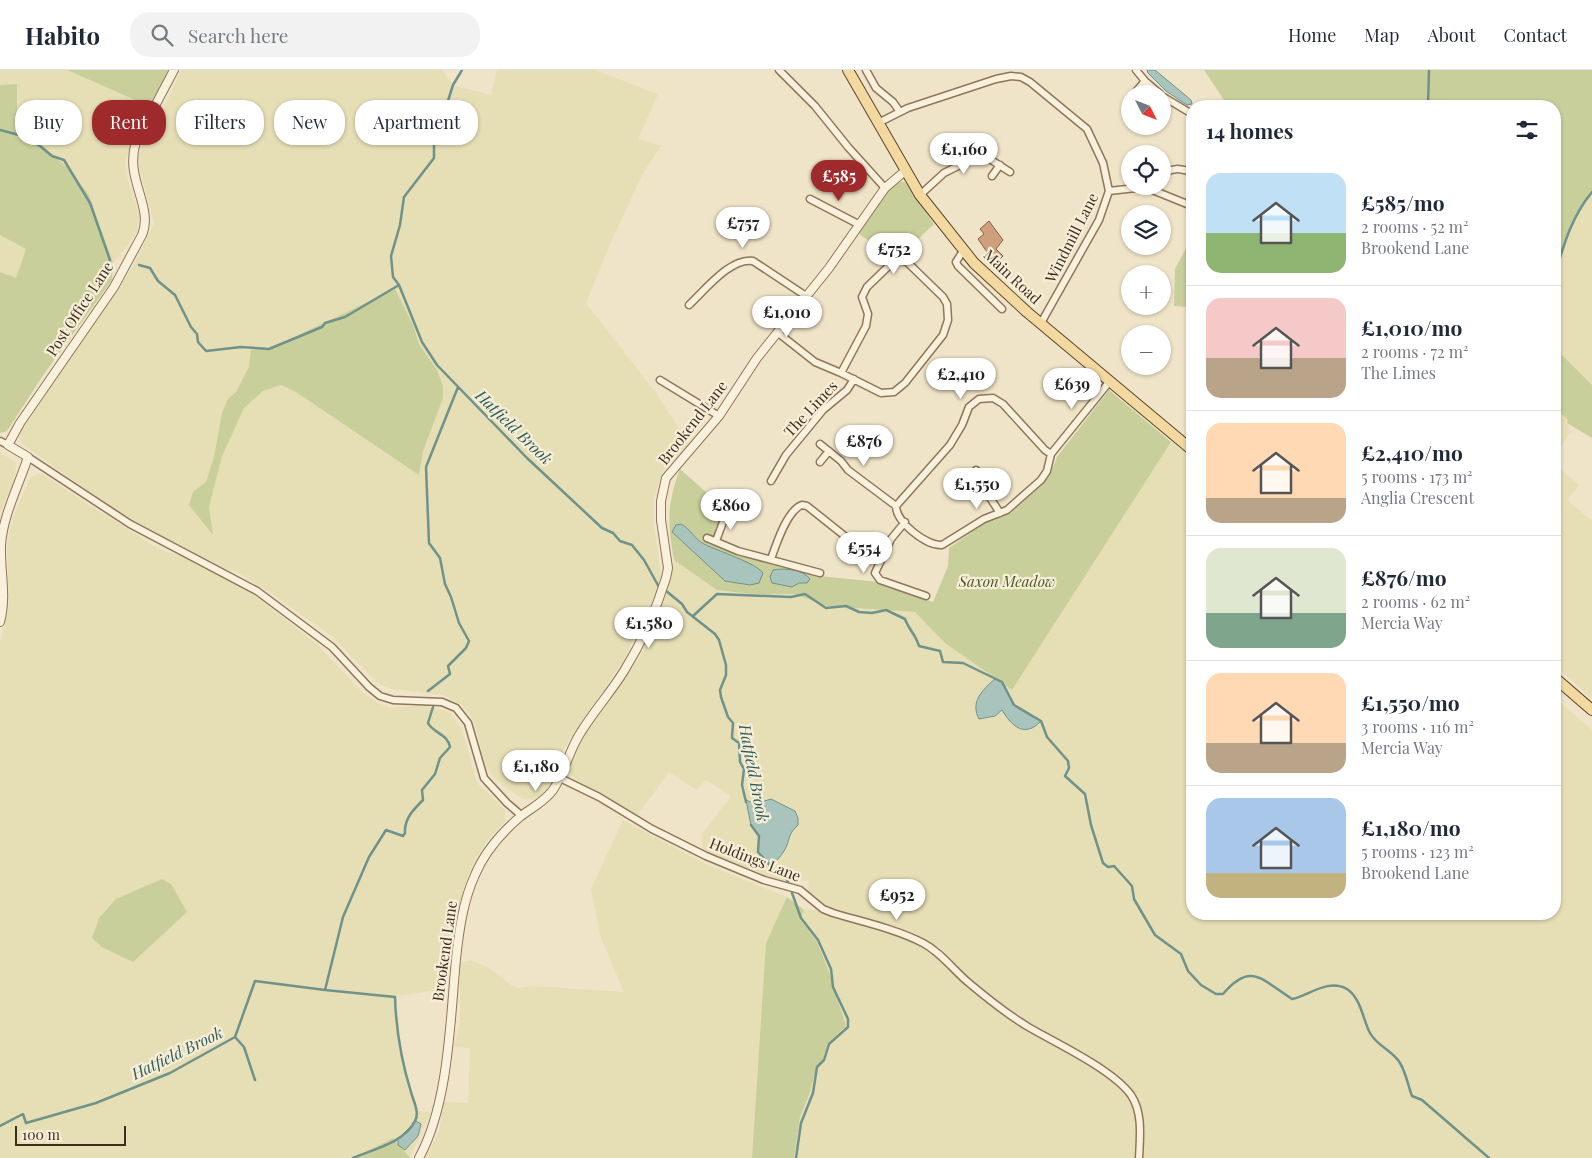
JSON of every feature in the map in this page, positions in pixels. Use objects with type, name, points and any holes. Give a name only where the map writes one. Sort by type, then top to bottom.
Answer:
[{"type":"main road","name":"Main Road","points":[[848,70],[920,195],[963,251],[985,275],[1186,445]]},
{"type":"main road","points":[[1561,683],[1592,710]]},
{"type":"street","name":"Post Office Lane","points":[[8,445],[20,423],[114,287],[142,235],[145,227],[145,216],[132,167],[133,152],[136,142],[174,70]]},
{"type":"street","points":[[779,70],[815,106],[848,147],[885,188]]},
{"type":"street","points":[[866,70],[876,88],[894,102],[900,112]]},
{"type":"street","points":[[1136,70],[1150,85]]},
{"type":"street","name":"Windmill Lane","points":[[878,123],[900,112],[996,79],[1011,76],[1021,78],[1041,90],[1087,129],[1092,136],[1103,163],[1109,192],[1099,220],[1041,323]]},
{"type":"street","points":[[1142,85],[1145,81]]},
{"type":"street","points":[[1171,101],[1186,110]]},
{"type":"street","points":[[920,195],[944,173],[960,166],[972,156],[985,156],[1010,172]]},
{"type":"street","points":[[992,176],[1000,165]]},
{"type":"street","points":[[1171,170],[1186,171]]},
{"type":"street","name":"Brookend Lane","points":[[419,1158],[433,1128],[444,1074],[458,940],[468,893],[475,875],[491,846],[522,816],[544,801],[560,778],[580,734],[635,654],[661,595],[668,568],[661,520],[661,493],[664,482],[719,416],[777,332],[828,268],[885,188],[905,171]]},
{"type":"street","points":[[1109,192],[1121,190]]},
{"type":"street","points":[[1170,195],[1186,203]]},
{"type":"street","points":[[810,199],[858,224]]},
{"type":"street","name":"Main Road","points":[[963,251],[958,256],[956,262],[958,266],[1002,309]]},
{"type":"street","points":[[689,305],[733,264],[744,259],[753,261],[806,296]]},
{"type":"street","name":"The Limes","points":[[777,332],[815,362],[881,393],[894,392],[905,383],[943,335],[948,320],[947,304],[944,297],[908,262],[896,259],[867,287],[862,297],[868,314],[866,326],[841,373]]},
{"type":"street","name":"The Limes","points":[[772,481],[786,454],[823,410],[847,390],[854,379]]},
{"type":"street","points":[[660,380],[719,416]]},
{"type":"street","points":[[820,444],[841,461],[848,470],[896,506],[896,511],[905,522],[928,543],[942,545],[984,519],[1007,510],[1041,480],[1047,471],[1051,454],[1110,381]]},
{"type":"street","points":[[896,506],[950,445],[962,425],[969,407],[979,399],[992,398],[1003,404],[1045,450],[1051,454]]},
{"type":"street","points":[[0,441],[28,457],[130,524],[257,591],[332,647],[369,687],[380,696],[393,700],[442,702],[456,708],[468,723],[484,778],[522,816]]},
{"type":"street","points":[[820,462],[829,451]]},
{"type":"street","points":[[0,622],[5,598],[1,545],[6,521],[28,457]]},
{"type":"street","points":[[976,470],[980,474],[983,487],[1000,513]]},
{"type":"street","points":[[771,559],[777,541],[793,511],[802,505],[811,509],[856,545],[884,552]]},
{"type":"street","points":[[716,541],[726,514]]},
{"type":"street","points":[[905,522],[897,530],[875,572],[878,579],[926,596]]},
{"type":"street","points":[[707,538],[738,551],[820,573]]},
{"type":"street","name":"Holdings Lane","points":[[560,778],[599,797],[652,829],[706,856],[764,880],[800,890],[828,911],[905,935],[935,950],[965,980],[998,1006],[1029,1027],[1087,1060],[1129,1093],[1137,1108],[1140,1122],[1139,1158]]},
{"type":"shaded area","points":[[0,70],[67,70],[135,100],[92,100],[92,145],[131,145],[125,161],[126,174],[139,213],[138,228],[128,245],[113,263],[103,235],[23,145],[82,145],[82,100],[16,100],[16,85],[0,85]]},
{"type":"shaded area","points":[[181,70],[442,70],[453,85],[491,95],[497,70],[595,70],[658,94],[638,139],[661,146],[636,188],[610,244],[586,303],[656,393],[689,444],[662,472],[654,499],[654,525],[661,577],[659,587],[624,659],[559,756],[547,792],[535,800],[523,799],[495,779],[486,767],[475,725],[469,713],[462,705],[444,695],[391,689],[376,682],[333,637],[265,589],[235,571],[226,570],[118,512],[22,444],[19,437],[21,431],[132,268],[154,223],[139,166],[139,153],[143,145],[166,145],[167,101]]},
{"type":"shaded area","points":[[1592,192],[1592,385],[1561,354],[1561,255],[1570,226],[1580,206]]},
{"type":"shaded area","points":[[0,235],[26,249],[16,279],[0,272]]},
{"type":"shaded area","points":[[1561,414],[1568,420],[1567,423],[1571,432],[1561,447]]},
{"type":"shaded area","points":[[1171,442],[1186,454],[1186,920],[1561,920],[1561,703],[1592,730],[1592,1158],[1142,1158],[1145,1127],[1142,1109],[1138,1097],[1125,1081],[999,1002],[977,986],[940,948],[916,937],[827,907],[808,891],[809,879],[792,883],[773,880],[702,850],[702,834],[731,796],[706,780],[696,790],[669,772],[637,816],[574,779],[568,771],[585,733],[640,657],[667,592],[674,560],[717,590],[753,594],[794,594],[827,606],[915,612],[945,643],[1012,690]]},
{"type":"shaded area","points":[[0,452],[16,463],[15,477],[0,513]]},
{"type":"shaded area","points":[[1561,469],[1579,485],[1567,500],[1592,521],[1592,699],[1561,671]]},
{"type":"shaded area","points":[[41,473],[153,545],[166,552],[182,556],[251,593],[317,644],[363,693],[378,703],[391,708],[424,705],[449,712],[462,730],[477,783],[505,810],[505,821],[487,841],[476,858],[467,878],[448,946],[445,989],[395,996],[399,1050],[418,1111],[431,1112],[410,1158],[393,1138],[354,1158],[0,1158],[0,642],[9,606],[7,547],[10,528],[30,478]]},
{"type":"shaded area","points":[[623,820],[705,864],[787,897],[766,943],[752,1158],[426,1158],[439,1131],[444,1102],[468,1103],[470,1048],[454,1047],[460,1022],[460,963],[471,960],[489,968],[512,986],[519,988],[532,986],[624,992],[601,938],[591,889]]},
{"type":"shaded area","points":[[804,910],[816,910],[826,915],[887,931],[931,951],[977,996],[1019,1026],[1086,1062],[1109,1079],[1127,1095],[1132,1104],[1137,1125],[1135,1158],[794,1158],[800,1117],[810,1092],[816,1066],[822,1059],[828,1043],[846,1026],[817,942],[800,919]]},
{"type":"green space","points":[[67,70],[168,70],[154,100],[135,100]]},
{"type":"green space","points":[[1204,70],[1592,70],[1592,192],[1574,221],[1561,254],[1561,100],[1224,100]]},
{"type":"green space","points":[[17,84],[15,145],[41,145],[68,168],[89,195],[113,263],[112,280],[42,377],[7,431],[0,433],[0,272],[16,278],[26,249],[0,235],[0,85]]},
{"type":"green space","points":[[901,182],[905,182],[934,224],[915,242],[907,255],[891,257],[858,233],[882,197]]},
{"type":"green space","points":[[1186,248],[1186,307],[1174,306],[1175,269]]},
{"type":"green space","points":[[395,289],[413,325],[419,344],[437,370],[443,386],[443,398],[423,451],[419,475],[296,392],[281,385],[263,391],[244,408],[222,456],[209,507],[213,535],[189,505],[193,492],[206,482],[214,457],[222,413],[228,399],[236,392],[249,367],[251,350],[269,349]]},
{"type":"green space","points":[[1561,354],[1592,385],[1592,438],[1567,423],[1568,420],[1561,414]]},
{"type":"green space","name":"Saxon Meadow","points":[[1109,390],[1171,442],[1012,690],[945,643],[915,612],[827,606],[794,594],[753,594],[717,590],[674,560],[669,524],[673,493],[680,469],[715,500],[726,506],[712,541],[738,553],[782,566],[819,576],[879,582],[933,602],[948,566],[949,548],[986,522],[1011,513],[1036,490],[1050,475],[1057,457]]},
{"type":"green space","points":[[162,879],[171,884],[187,912],[133,962],[102,947],[92,938],[99,918],[116,899]]},
{"type":"green space","points":[[787,897],[804,910],[800,919],[817,942],[829,972],[846,1026],[828,1043],[822,1060],[816,1067],[810,1092],[800,1117],[794,1158],[752,1158],[766,943]]},
{"type":"green space","points":[[393,1138],[410,1158],[354,1158]]},
{"type":"water","points":[[1147,70],[1155,70],[1191,100],[1186,100],[1186,104],[1171,94],[1171,85],[1160,85]]},
{"type":"water","points":[[681,524],[704,544],[759,569],[763,573],[759,583],[750,585],[725,581],[672,532],[676,525]]},
{"type":"water","points":[[788,569],[798,571],[810,579],[807,583],[799,583],[792,587],[772,583],[770,577],[773,570]]},
{"type":"water","points":[[995,679],[1002,682],[1014,705],[1041,721],[1030,729],[1019,728],[1010,721],[1002,710],[995,716],[979,719],[976,707],[979,697]]},
{"type":"water","points":[[771,799],[795,811],[798,818],[798,825],[790,835],[786,847],[773,869],[758,852],[759,836],[751,825],[746,800],[755,804]]},
{"type":"water","points":[[416,1121],[421,1124],[418,1136],[405,1150],[398,1145],[398,1139]]},
{"type":"building","points":[[989,221],[1003,240],[996,249],[1003,256],[999,260],[995,256],[992,259],[978,239],[984,234],[980,229]]},
{"type":"waterway","name":"Hatfield Brook","points":[[462,70],[453,85],[434,145],[434,158],[404,197],[400,225],[391,256],[393,277],[399,285],[422,342],[437,365],[527,458],[602,528],[613,533],[620,541],[632,545],[644,560],[659,587]]},
{"type":"waterway","points":[[1428,100],[1429,70]]},
{"type":"waterway","points":[[0,130],[19,135],[40,146],[52,156],[64,160],[90,203],[110,260]]},
{"type":"waterway","points":[[1561,254],[1574,221],[1592,192]]},
{"type":"waterway","points":[[139,265],[150,268],[158,281],[175,295],[191,327],[197,334],[198,342],[206,351],[241,347],[269,349],[322,327],[325,323],[345,317],[399,285]]},
{"type":"waterway","name":"Hatfield Brook","points":[[428,691],[450,674],[448,666],[466,648],[469,641],[459,623],[445,584],[440,558],[429,543],[426,467],[458,387]]},
{"type":"waterway","name":"Hatfield Brook","points":[[665,590],[682,604],[687,612],[715,634],[719,640],[726,665],[726,675],[720,690],[721,697],[728,717],[733,723],[732,738],[739,743],[740,762],[744,769],[742,785],[746,802]]},
{"type":"waterway","points":[[693,616],[717,594],[791,597],[805,594],[826,608],[846,606],[859,612],[872,613],[886,610],[905,619],[919,646],[940,651],[943,662],[963,663],[1002,682],[1014,705],[1041,721],[1047,737],[1068,761],[1069,768],[1065,776],[1085,794],[1091,825],[1103,863],[1108,867],[1114,866],[1132,886],[1134,899],[1155,935],[1181,954],[1188,971],[1201,985],[1216,994],[1223,994],[1241,978],[1257,977],[1292,999],[1325,987],[1340,986],[1347,989],[1359,1003],[1373,1038],[1400,1063],[1412,1096],[1422,1100],[1489,1158]]},
{"type":"waterway","name":"Hatfield Brook","points":[[0,1126],[23,1114],[26,1123],[96,1103],[170,1073],[235,1037],[255,981],[325,990],[343,917],[369,857],[386,830],[403,836],[408,819],[423,800],[422,790],[435,774],[440,758],[450,747],[446,739],[428,723],[433,707]]},
{"type":"waterway","name":"Hatfield Brook","points":[[751,825],[759,836],[758,852],[773,869],[785,876],[788,882]]},
{"type":"waterway","name":"Hatfield Brook","points":[[792,893],[801,918],[818,940],[831,969],[833,987],[848,1019],[848,1027],[829,1044],[824,1060],[817,1067],[813,1093],[801,1123],[796,1158]]},
{"type":"waterway","points":[[325,990],[395,997],[402,1056],[416,1110],[415,1121],[404,1135],[388,1144],[353,1158]]},
{"type":"waterway","points":[[235,1037],[244,1047],[255,1080]]}]
